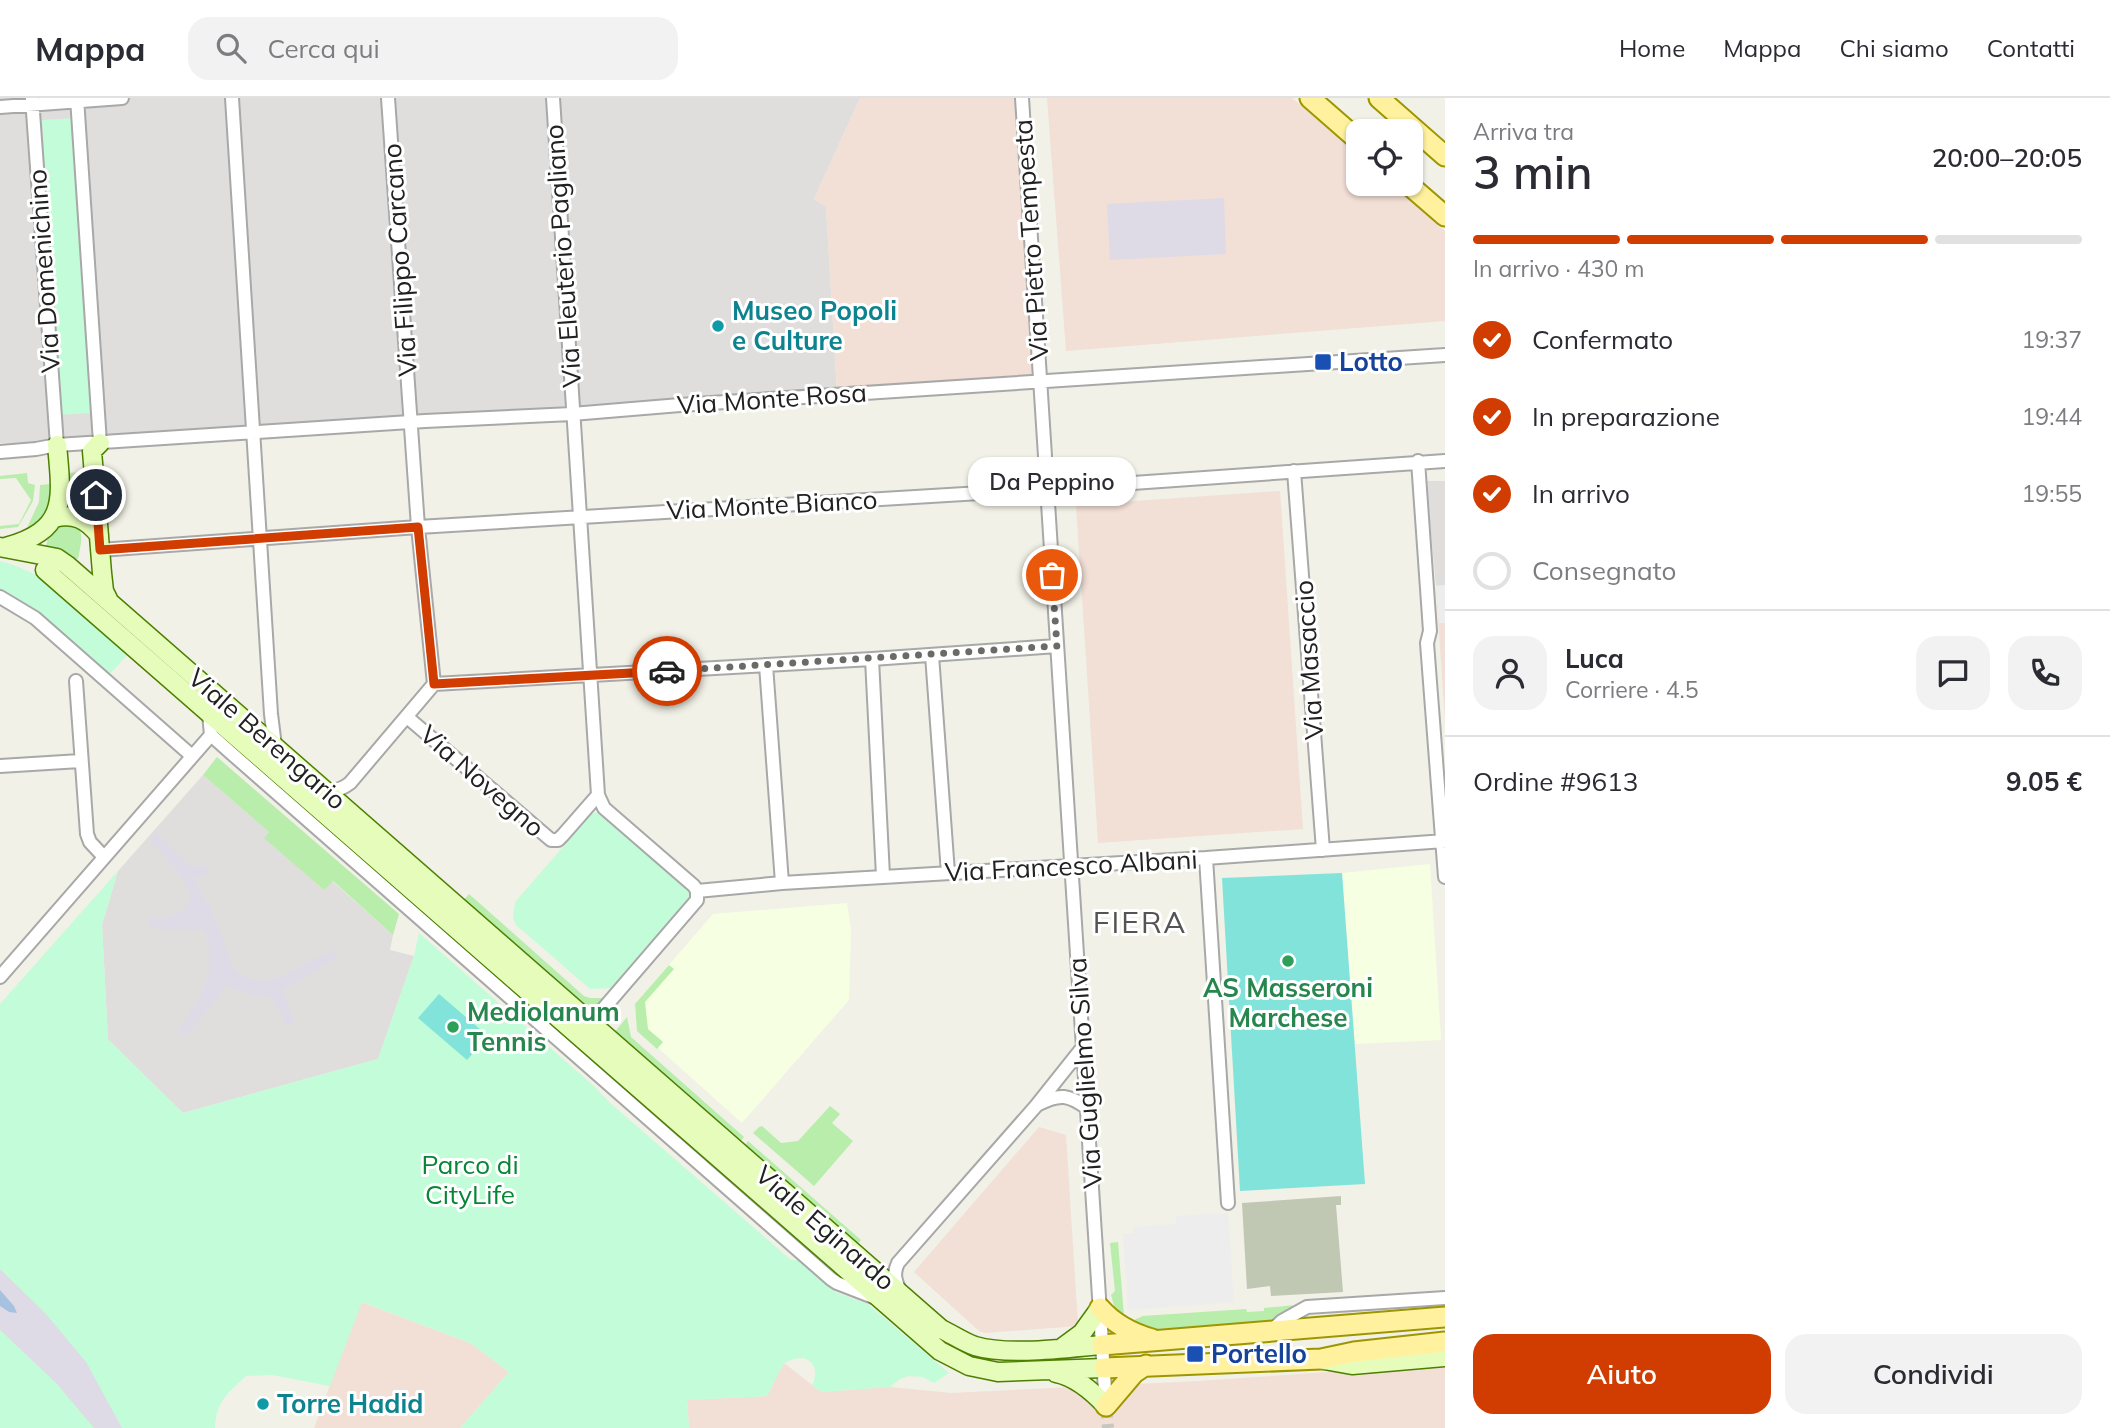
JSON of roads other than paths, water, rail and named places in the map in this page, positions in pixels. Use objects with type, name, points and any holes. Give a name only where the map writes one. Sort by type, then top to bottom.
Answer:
[{"type":"main road","points":[[1310,98],[1346,130]]},
{"type":"main road","points":[[1379,98],[1445,156]]},
{"type":"main road","points":[[1422,196],[1445,216]]},
{"type":"main road","points":[[100,443],[92,451],[99,542],[104,591],[113,604]]},
{"type":"main road","points":[[3,547],[25,542],[40,533],[54,518],[60,497],[57,445]]},
{"type":"main road","points":[[40,533],[38,563],[63,575],[77,573],[88,567],[99,542],[91,524],[68,514],[54,518]]},
{"type":"main road","name":"Viale Berengario","points":[[3,547],[38,563],[491,959]]},
{"type":"main road","name":"Viale Berengario","points":[[77,573],[584,1017]]},
{"type":"main road","points":[[491,959],[514,968],[567,1014],[584,1017]]},
{"type":"main road","name":"Viale Eginardo","points":[[491,959],[618,1082],[940,1351],[968,1366],[998,1372],[1104,1368]]},
{"type":"main road","name":"Viale Eginardo","points":[[584,1017],[940,1329],[975,1345],[1010,1350],[1102,1345]]},
{"type":"main road","points":[[618,1082],[631,1073],[638,1076],[746,1170],[790,1197]]},
{"type":"main road","points":[[1060,1348],[1082,1333],[1100,1308],[1128,1330],[1156,1340]]},
{"type":"main road","points":[[1102,1345],[1445,1317]]},
{"type":"main road","points":[[1104,1368],[1321,1359],[1354,1352],[1445,1342]]},
{"type":"main road","points":[[1321,1359],[1352,1364],[1445,1357]]},
{"type":"main road","points":[[1042,1371],[1072,1378],[1106,1406],[1134,1373],[1146,1365]]},
{"type":"street","points":[[0,107],[32,101],[122,98]]},
{"type":"street","points":[[232,98],[275,746]]},
{"type":"street","name":"Via Filippo Carcano","points":[[388,98],[418,527],[434,684]]},
{"type":"street","name":"Via Eleuterio Pagliano","points":[[553,98],[598,795]]},
{"type":"street","name":"Via Pietro Tempesta","points":[[1022,98],[1040,382]]},
{"type":"street","name":"Via Domenichino","points":[[77,100],[100,443]]},
{"type":"street","name":"Via Domenichino","points":[[32,101],[57,445]]},
{"type":"street","name":"Via Monte Rosa","points":[[0,452],[57,445],[572,414],[1445,355]]},
{"type":"street","name":"Via Guglielmo Silva","points":[[1040,382],[1106,1406]]},
{"type":"street","points":[[1418,461],[1430,631],[1427,643],[1445,877]]},
{"type":"street","name":"Via Monte Bianco","points":[[99,542],[261,539],[1445,461]]},
{"type":"street","name":"Via Masaccio","points":[[1294,471],[1323,850]]},
{"type":"street","points":[[0,597],[35,618],[192,756]]},
{"type":"street","points":[[321,787],[336,790],[346,785],[434,684],[1057,646]]},
{"type":"street","points":[[932,655],[948,873]]},
{"type":"street","points":[[872,659],[883,876]]},
{"type":"street","points":[[766,665],[782,883]]},
{"type":"street","points":[[76,681],[87,834],[90,842],[104,857]]},
{"type":"street","name":"Viale Berengario","points":[[209,713],[211,735],[580,1058]]},
{"type":"street","name":"Via Novegno","points":[[407,717],[551,840],[558,840],[598,795]]},
{"type":"street","points":[[2,970],[211,735]]},
{"type":"street","points":[[0,766],[80,761]]},
{"type":"street","points":[[584,1017],[598,1015],[697,900],[694,886],[604,808],[598,795]]},
{"type":"street","name":"Via Francesco Albani","points":[[697,891],[883,876],[1206,858],[1444,841]]},
{"type":"street","points":[[1206,858],[1228,1203]]},
{"type":"street","points":[[901,1294],[894,1279],[898,1263],[1083,1047]]},
{"type":"street","name":"Viale Eginardo","points":[[580,1058],[618,1082]]},
{"type":"street","points":[[1035,1106],[1052,1097],[1066,1096],[1087,1108]]},
{"type":"street","points":[[1267,1333],[1307,1307],[1445,1298]]},
{"type":"tunnel","points":[[1106,1406],[1108,1428]]},
{"type":"place","name":"Museo Popoli e Culture","points":[[718,326]]},
{"type":"place","name":"Lotto","points":[[1323,362]]},
{"type":"place","name":"Da Peppino","points":[[1052,575]]},
{"type":"place","name":"AS Masseroni Marchese","points":[[1288,961]]},
{"type":"place","name":"Mediolanum Tennis","points":[[453,1027]]},
{"type":"place","name":"Portello","points":[[1195,1354]]},
{"type":"place","name":"Torre Hadid","points":[[263,1404]]},
{"type":"district","name":"FIERA","points":[[1140,923]]},
{"type":"park label","name":"Parco di CityLife","points":[[470,1180]]}]
